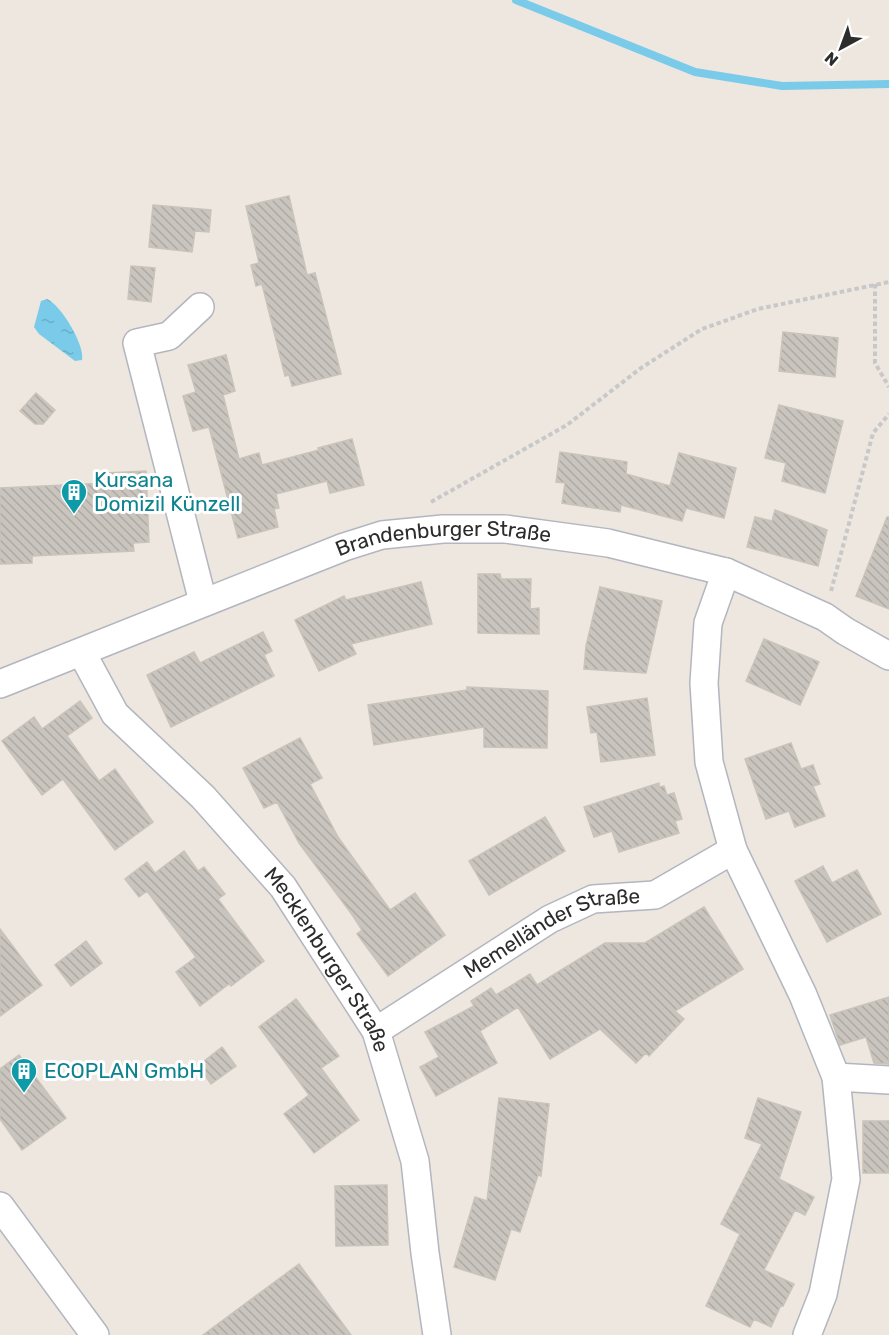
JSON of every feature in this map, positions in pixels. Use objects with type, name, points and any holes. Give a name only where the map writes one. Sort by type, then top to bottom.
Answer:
[{"type":"street","points":[[200,307],[169,336],[137,344],[203,602]]},
{"type":"street","name":"Brandenburger Straße","points":[[0,684],[344,547],[382,535],[444,528],[505,529],[608,543],[726,572],[825,617],[889,656]]},
{"type":"street","points":[[726,572],[708,623],[704,683],[709,762],[733,850],[802,995],[836,1077],[846,1179],[824,1294],[807,1335]]},
{"type":"street","name":"Mecklenburger Straße","points":[[82,653],[115,714],[203,797],[284,887],[376,1030],[415,1161],[437,1335]]},
{"type":"street","name":"Memelländer Straße","points":[[376,1030],[550,919],[593,899],[655,895],[733,850]]},
{"type":"street","points":[[836,1077],[889,1080]]},
{"type":"street","points":[[0,1206],[96,1324]]},
{"type":"path","points":[[422,508],[567,425],[641,368],[702,329],[758,309],[889,282]]},
{"type":"path","points":[[875,284],[875,363],[889,387]]},
{"type":"path","points":[[825,617],[873,433],[889,414]]},
{"type":"water","points":[[47,299],[59,309],[71,326],[80,345],[82,360],[75,361],[39,334],[34,327],[41,301]]},
{"type":"building","points":[[289,196],[307,275],[315,273],[341,374],[292,386],[289,375],[285,376],[262,284],[256,286],[251,265],[259,263],[246,206]]},
{"type":"building","points":[[153,205],[211,210],[209,232],[195,231],[192,252],[149,247]]},
{"type":"building","points":[[131,266],[155,268],[151,302],[128,299]]},
{"type":"building","points":[[783,332],[838,338],[835,377],[779,371]]},
{"type":"building","points":[[226,355],[235,391],[223,395],[239,459],[259,453],[262,465],[352,439],[364,485],[330,493],[327,481],[276,494],[279,508],[274,509],[278,527],[238,538],[209,427],[193,431],[183,396],[196,392],[188,365]]},
{"type":"building","points":[[36,393],[55,410],[43,424],[35,424],[20,411]]},
{"type":"building","points":[[779,405],[843,421],[825,493],[782,481],[786,463],[765,458]]},
{"type":"building","points":[[560,452],[627,462],[626,474],[670,486],[679,453],[736,468],[724,518],[686,508],[682,521],[621,505],[620,512],[562,503],[565,483],[556,482]]},
{"type":"building","name":"Kursana Domizil Künzell","points":[[146,471],[149,542],[133,543],[134,551],[32,556],[32,563],[0,564],[0,488],[108,483],[107,473]]},
{"type":"building","points":[[775,510],[827,530],[818,566],[747,547],[755,517],[772,521]]},
{"type":"building","points":[[887,517],[889,517],[889,609],[856,596]]},
{"type":"building","points":[[478,574],[500,574],[501,579],[531,579],[530,609],[539,608],[539,634],[478,633]]},
{"type":"building","points":[[421,582],[432,624],[351,644],[356,654],[319,671],[295,620],[344,596],[346,600]]},
{"type":"building","points":[[600,587],[662,601],[646,673],[584,669],[586,646]]},
{"type":"building","points":[[263,632],[272,651],[264,655],[274,676],[171,727],[147,675],[194,652],[200,663]]},
{"type":"building","points":[[764,639],[819,662],[800,705],[746,681]]},
{"type":"building","points":[[467,687],[548,691],[547,748],[484,747],[484,727],[374,745],[368,705],[467,690]]},
{"type":"building","points":[[647,698],[655,755],[601,762],[597,732],[591,733],[587,707]]},
{"type":"building","points":[[80,701],[92,718],[67,736],[99,781],[115,769],[153,822],[115,850],[63,779],[42,795],[2,741],[34,717],[42,729]]},
{"type":"building","points":[[300,738],[322,778],[310,784],[338,837],[390,910],[415,893],[445,935],[388,976],[357,934],[362,930],[299,843],[277,802],[264,808],[243,768]]},
{"type":"building","points":[[791,743],[801,769],[813,765],[820,784],[813,786],[825,816],[795,827],[789,811],[766,819],[745,759]]},
{"type":"building","points":[[659,783],[659,787],[664,786],[667,795],[674,793],[682,819],[675,821],[679,833],[619,852],[612,831],[594,837],[584,807]]},
{"type":"building","points":[[545,817],[565,851],[489,895],[469,861]]},
{"type":"building","points":[[184,851],[198,871],[204,867],[225,894],[218,899],[264,961],[200,1006],[176,972],[196,957],[147,891],[139,897],[125,879],[147,862],[155,873]]},
{"type":"building","points":[[823,866],[832,883],[857,870],[881,914],[827,942],[795,881]]},
{"type":"building","points":[[704,907],[743,969],[675,1011],[684,1019],[649,1056],[646,1053],[636,1063],[600,1029],[550,1059],[518,1007],[480,1031],[497,1063],[436,1096],[420,1067],[439,1057],[425,1032],[474,1006],[471,1001],[491,988],[496,995],[530,974],[537,985],[605,943],[645,943]]},
{"type":"building","points":[[0,929],[42,985],[0,1016]]},
{"type":"building","points":[[86,941],[102,963],[71,986],[55,965]]},
{"type":"building","points":[[889,997],[889,1064],[874,1063],[866,1037],[840,1045],[830,1015]]},
{"type":"building","points":[[296,999],[339,1056],[321,1068],[359,1120],[314,1153],[284,1114],[309,1095],[259,1027]]},
{"type":"building","points":[[222,1047],[236,1066],[211,1084],[198,1066]]},
{"type":"building","name":"ECOPLAN GmbH","points":[[19,1055],[66,1118],[22,1150],[0,1119],[0,1069]]},
{"type":"building","points":[[499,1098],[549,1104],[541,1176],[538,1175],[520,1232],[511,1229],[495,1280],[454,1267],[475,1197],[487,1201]]},
{"type":"building","points":[[758,1098],[801,1112],[779,1179],[814,1197],[805,1215],[795,1210],[764,1270],[794,1284],[771,1327],[754,1319],[750,1327],[706,1306],[740,1234],[721,1224],[762,1144],[745,1138]]},
{"type":"building","points":[[863,1121],[889,1121],[889,1173],[863,1173]]},
{"type":"building","points":[[387,1185],[388,1245],[336,1246],[335,1186]]},
{"type":"building","points":[[299,1264],[351,1335],[203,1335]]},
{"type":"waterway","points":[[516,0],[695,72],[782,86],[889,84]]},
{"type":"place","name":"Kursana Domizil Künzell","points":[[74,515]]},
{"type":"place","name":"ECOPLAN GmbH","points":[[24,1094]]}]
